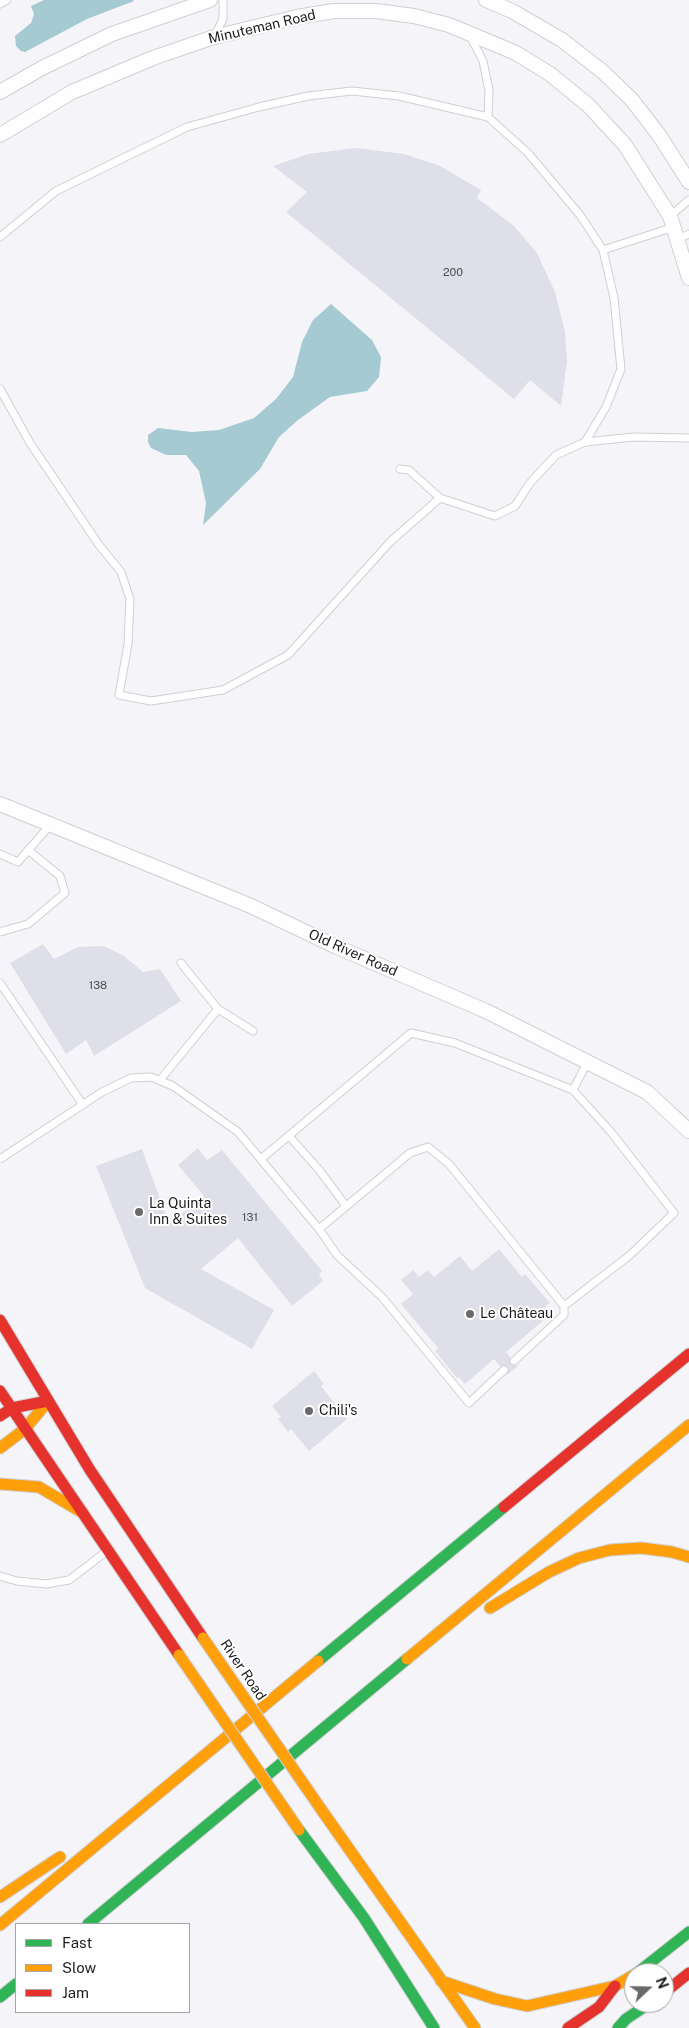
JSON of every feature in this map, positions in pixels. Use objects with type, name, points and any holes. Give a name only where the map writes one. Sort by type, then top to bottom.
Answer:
[{"type":"main road","name":"River Road","points":[[0,1320],[90,1470],[323,1812],[475,2028]]},
{"type":"main road","points":[[0,1925],[689,1354]]},
{"type":"main road","points":[[0,1391],[299,1830],[364,1918],[434,2028]]},
{"type":"main road","points":[[0,1416],[12,1408],[48,1401]]},
{"type":"main road","points":[[0,1448],[25,1429],[48,1401]]},
{"type":"main road","points":[[89,1923],[689,1426]]},
{"type":"main road","points":[[0,1484],[39,1486],[83,1513]]},
{"type":"main road","points":[[425,1646],[549,1572],[579,1558],[610,1550],[641,1548],[672,1552],[689,1557]]},
{"type":"main road","points":[[0,1897],[173,1783]]},
{"type":"main road","points":[[649,1963],[689,1932]]},
{"type":"main road","points":[[674,1985],[689,1973]]},
{"type":"main road","points":[[442,1981],[469,1992],[528,2006],[556,2002],[615,1986],[624,1981]]},
{"type":"main road","points":[[0,1997],[15,1985]]},
{"type":"main road","points":[[568,2028],[599,2007],[615,1986]]},
{"type":"main road","points":[[612,2028],[635,2013]]},
{"type":"main road","points":[[618,2028],[626,2019]]},
{"type":"street","points":[[0,92],[77,50],[112,34],[190,3],[210,0]]},
{"type":"street","points":[[486,0],[512,11],[562,40],[602,71],[632,100],[659,135],[689,182]]},
{"type":"street","name":"Minuteman Road","points":[[0,135],[72,92],[153,58],[214,37],[297,16],[334,11],[376,11],[414,16],[469,32],[516,53],[550,74],[588,105],[625,144],[678,229],[689,278]]},
{"type":"street","name":"Old River Road","points":[[0,804],[251,906],[337,947],[486,1011],[647,1092],[689,1131]]},
{"type":"lane","points":[[0,4],[7,0]]},
{"type":"lane","points":[[214,37],[223,19],[223,0]]},
{"type":"lane","points":[[469,32],[483,61],[489,90],[488,117]]},
{"type":"lane","points":[[0,237],[56,191],[188,127],[259,107],[308,96],[352,91],[399,96],[488,117],[528,154],[580,215],[602,250],[614,298],[621,369],[606,407],[584,442]]},
{"type":"lane","points":[[602,250],[678,229],[689,200]]},
{"type":"lane","points":[[0,389],[30,443],[99,545],[121,572],[130,599],[128,644],[119,695],[151,701],[223,690],[288,655],[390,540],[440,498]]},
{"type":"lane","points":[[400,469],[409,470],[440,498],[495,516],[514,506],[530,483],[556,455],[584,442],[634,437],[689,438]]},
{"type":"lane","points":[[0,854],[18,862],[52,824]]},
{"type":"lane","points":[[0,932],[28,924],[52,906],[65,893],[60,876],[28,850]]},
{"type":"lane","points":[[181,963],[218,1009],[253,1031]]},
{"type":"lane","points":[[0,983],[83,1105]]},
{"type":"lane","points":[[160,1080],[218,1009]]},
{"type":"lane","points":[[261,1159],[411,1033],[455,1043],[573,1090],[611,1132],[674,1213],[630,1255],[564,1306]]},
{"type":"lane","points":[[573,1090],[587,1062]]},
{"type":"lane","points":[[0,1159],[102,1092],[131,1078],[151,1077],[160,1080],[174,1086],[238,1132],[320,1229],[337,1255],[382,1297],[469,1403],[504,1370]]},
{"type":"lane","points":[[289,1136],[320,1171],[346,1206]]},
{"type":"lane","points":[[320,1229],[410,1153],[428,1147],[449,1164],[564,1306],[564,1315],[514,1361]]},
{"type":"lane","points":[[0,1576],[17,1581],[46,1584],[69,1580],[107,1550]]},
{"type":"water","points":[[44,0],[134,1],[87,19],[25,52],[21,51],[16,46],[15,36],[31,23],[34,14],[31,6]]},
{"type":"water","points":[[331,304],[372,340],[381,357],[379,377],[367,391],[330,397],[298,420],[279,437],[260,469],[203,525],[206,503],[199,471],[186,455],[166,455],[151,448],[148,442],[148,435],[158,428],[192,432],[219,430],[254,418],[276,399],[293,377],[302,342],[313,320]]},
{"type":"building","points":[[356,148],[404,154],[438,165],[481,190],[477,198],[514,226],[537,253],[555,292],[565,332],[567,361],[561,406],[530,380],[514,399],[286,212],[307,192],[273,166],[308,154]]},
{"type":"building","points":[[43,944],[54,959],[78,947],[104,946],[124,956],[143,972],[160,969],[181,1001],[94,1056],[86,1040],[66,1054],[10,963]]},
{"type":"building","points":[[198,1148],[207,1160],[222,1150],[322,1271],[319,1274],[323,1281],[292,1306],[238,1238],[201,1269],[274,1310],[252,1349],[145,1288],[96,1166],[142,1149],[169,1224],[204,1196],[178,1165]]},
{"type":"building","points":[[499,1249],[522,1277],[525,1274],[550,1303],[545,1307],[551,1314],[506,1352],[510,1357],[510,1364],[518,1366],[507,1375],[508,1367],[500,1366],[494,1359],[465,1384],[459,1377],[457,1378],[435,1351],[438,1348],[401,1304],[413,1294],[401,1280],[413,1270],[419,1277],[428,1270],[434,1277],[460,1256],[472,1271]]},
{"type":"building","name":"Chili's","points":[[314,1371],[324,1384],[321,1386],[347,1419],[309,1451],[291,1429],[288,1432],[278,1419],[281,1417],[272,1406]]},
{"type":"traffic: fast","points":[[318,1661],[504,1507]]},
{"type":"traffic: fast","points":[[89,1923],[407,1659]]},
{"type":"traffic: fast","points":[[299,1830],[364,1918],[434,2028]]},
{"type":"traffic: fast","points":[[650,1963],[689,1932]]},
{"type":"traffic: fast","points":[[0,1997],[15,1985]]},
{"type":"traffic: fast","points":[[618,2028],[635,2013]]},
{"type":"traffic: slow","points":[[0,1448],[25,1429],[48,1401]]},
{"type":"traffic: slow","points":[[407,1659],[689,1425]]},
{"type":"traffic: slow","points":[[0,1484],[39,1487],[83,1513]]},
{"type":"traffic: slow","points":[[490,1608],[549,1572],[579,1558],[610,1550],[641,1548],[672,1552],[689,1557]]},
{"type":"traffic: slow","points":[[203,1638],[323,1812]]},
{"type":"traffic: slow","points":[[179,1655],[299,1830]]},
{"type":"traffic: slow","points":[[0,1925],[318,1661]]},
{"type":"traffic: slow","points":[[323,1812],[475,2028]]},
{"type":"traffic: slow","points":[[0,1897],[60,1857]]},
{"type":"traffic: slow","points":[[441,1981],[495,1999],[527,2006],[615,1986],[624,1981]]},
{"type":"traffic: jam","points":[[0,1320],[90,1470],[203,1638]]},
{"type":"traffic: jam","points":[[504,1507],[689,1354]]},
{"type":"traffic: jam","points":[[0,1391],[179,1655]]},
{"type":"traffic: jam","points":[[0,1416],[12,1408],[48,1401]]},
{"type":"traffic: jam","points":[[674,1985],[689,1973]]},
{"type":"traffic: jam","points":[[568,2028],[599,2007],[615,1986]]},
{"type":"place","name":"La Quinta Inn & Suites","points":[[139,1212]]},
{"type":"place","name":"Le Château","points":[[470,1314]]},
{"type":"place","name":"Chili's","points":[[309,1411]]}]
